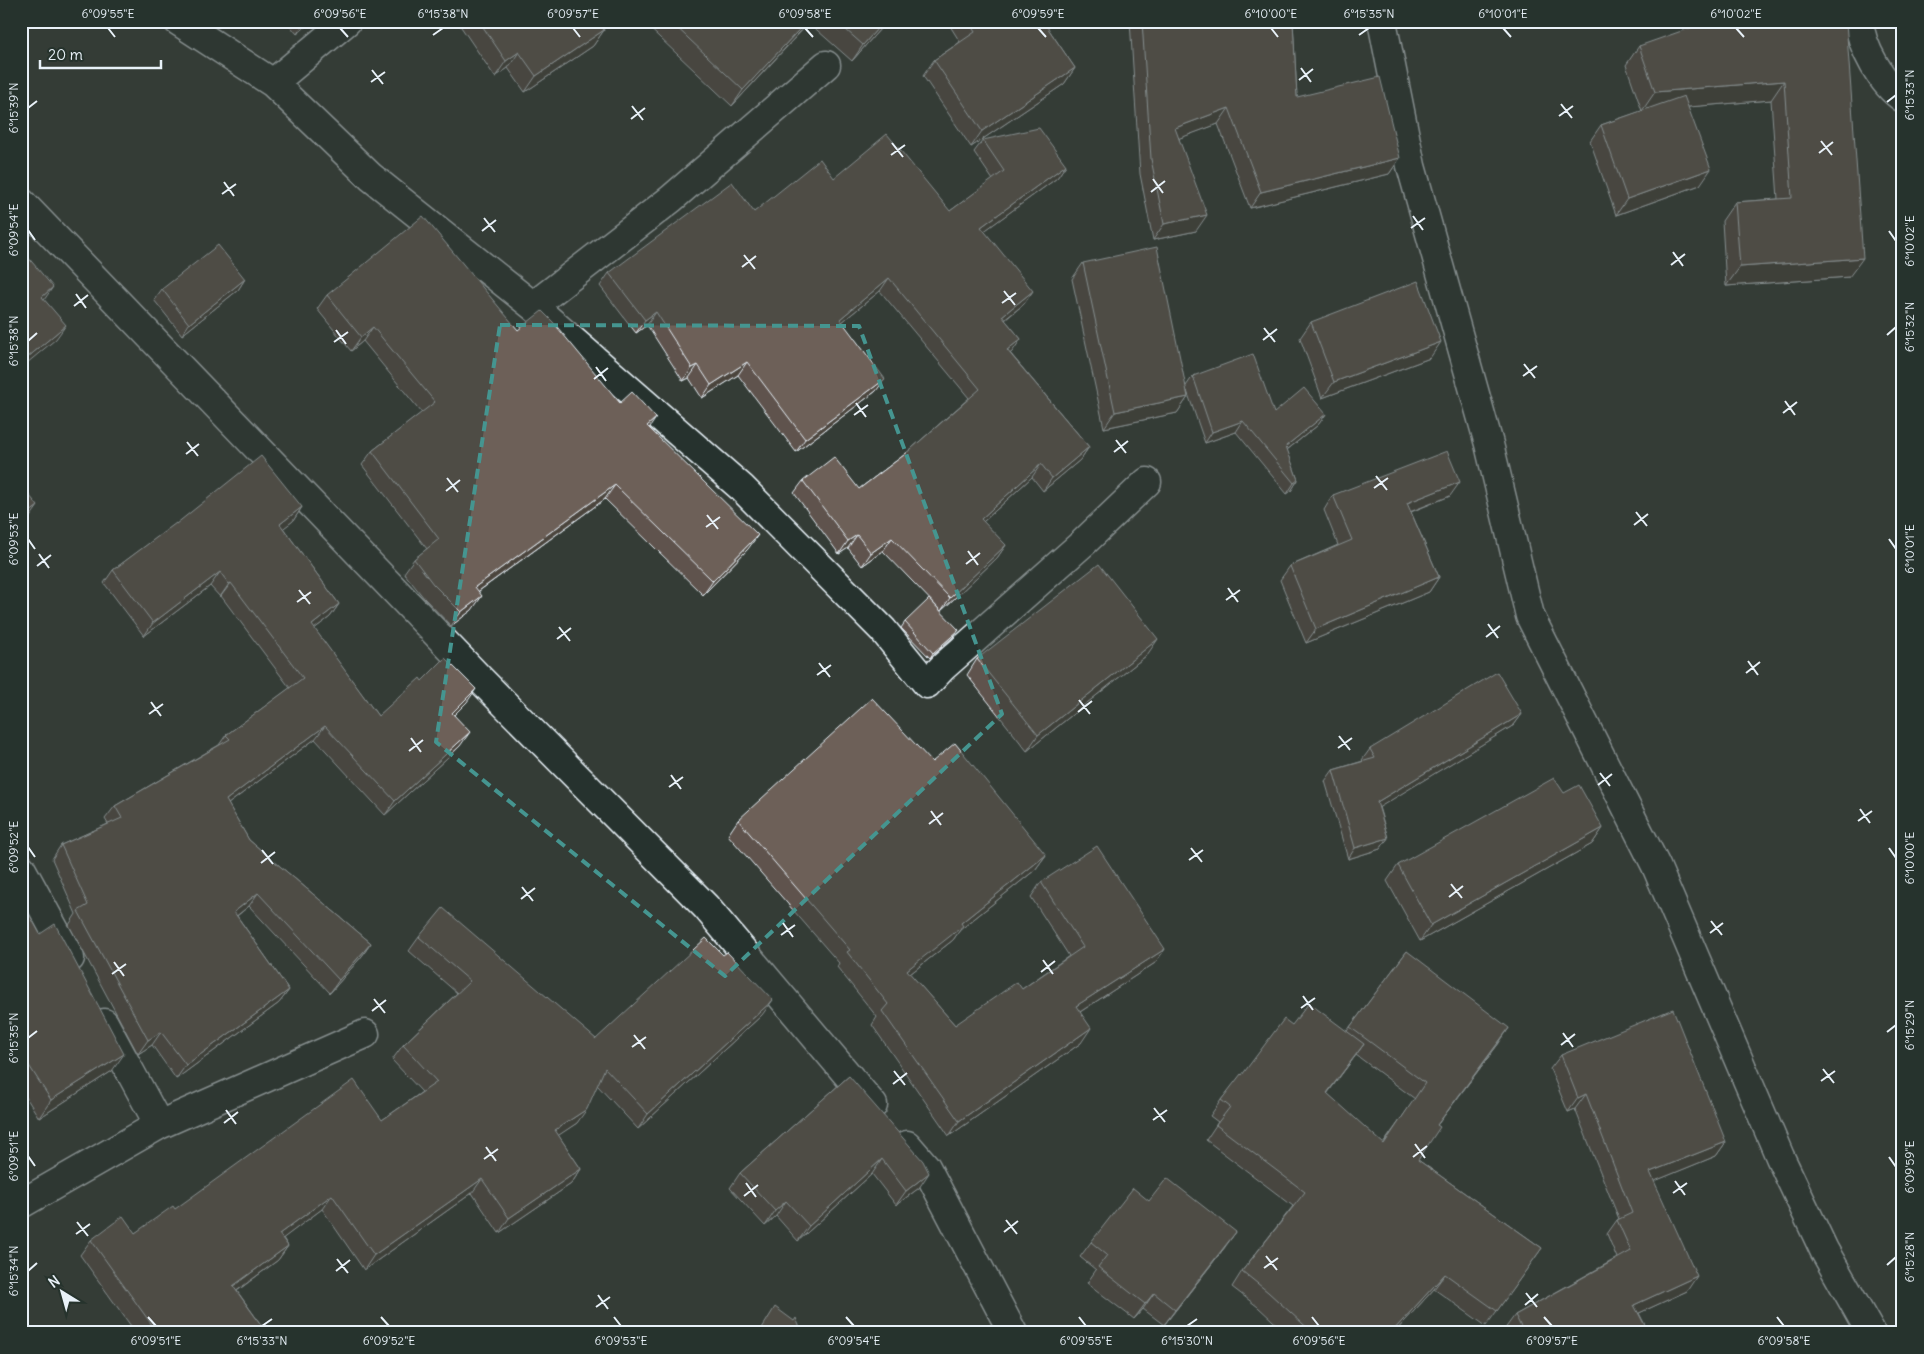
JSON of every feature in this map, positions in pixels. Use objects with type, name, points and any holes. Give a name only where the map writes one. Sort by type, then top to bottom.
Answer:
[{"type":"street","points":[[178,21],[273,83],[371,177],[533,306],[742,488],[883,630],[926,684],[1083,543],[1147,482]]},
{"type":"street","points":[[273,83],[347,21]]},
{"type":"street","points":[[1382,21],[1411,166],[1489,444],[1530,616],[1656,866],[1780,1157],[1824,1250],[1871,1333]]},
{"type":"street","points":[[1859,21],[1870,58],[1893,91],[1903,98]]},
{"type":"street","points":[[533,306],[671,199],[826,65]]},
{"type":"street","points":[[21,202],[480,679],[706,907],[926,1168],[1013,1333]]},
{"type":"street","points":[[21,868],[81,979]]},
{"type":"street","points":[[95,1005],[159,1125]]},
{"type":"street","points":[[21,1204],[159,1125],[365,1034]]},
{"type":"highlighted area","points":[[500,325],[859,326],[1002,714],[725,976],[436,742]]},
{"type":"building","points":[[479,21],[598,21],[604,30],[536,76],[519,52],[506,61]]},
{"type":"building","points":[[670,21],[807,21],[743,90]]},
{"type":"building","points":[[836,21],[884,21],[863,45]]},
{"type":"building","points":[[968,21],[1043,21],[1075,68],[982,131],[934,60],[975,32]]},
{"type":"building","points":[[1142,21],[1293,21],[1297,97],[1380,77],[1400,158],[1261,192],[1229,108],[1175,128],[1207,215],[1164,224],[1151,159]]},
{"type":"building","points":[[1710,21],[1846,21],[1863,258],[1740,267],[1735,202],[1792,198],[1784,81],[1655,92],[1639,46]]},
{"type":"building","points":[[1684,96],[1711,169],[1627,199],[1601,125]]},
{"type":"building","points":[[1039,128],[1066,165],[981,227],[1033,291],[1002,316],[1021,339],[1007,350],[1089,447],[1052,478],[1041,464],[981,519],[1006,545],[950,598],[892,538],[871,553],[857,535],[848,541],[803,481],[834,457],[859,489],[904,455],[980,389],[889,278],[840,319],[885,379],[805,439],[747,362],[711,385],[698,365],[692,368],[656,312],[645,320],[609,273],[732,182],[754,212],[820,159],[834,178],[887,134],[950,211],[1004,171],[983,140]]},
{"type":"building","points":[[423,216],[518,330],[542,311],[620,403],[632,392],[656,418],[647,426],[758,535],[713,581],[615,485],[475,587],[482,596],[461,612],[433,584],[414,559],[439,539],[372,451],[435,402],[373,327],[361,337],[327,295]]},
{"type":"building","points":[[218,245],[245,279],[189,324],[162,289]]},
{"type":"building","points":[[1157,247],[1188,397],[1115,412],[1083,263]]},
{"type":"building","points":[[21,249],[53,287],[42,297],[66,325],[21,363]]},
{"type":"building","points":[[1418,281],[1441,342],[1334,382],[1311,322]]},
{"type":"building","points":[[1253,354],[1274,413],[1304,388],[1326,414],[1286,446],[1298,480],[1294,483],[1243,421],[1212,432],[1193,376]]},
{"type":"building","points":[[1447,451],[1460,482],[1407,503],[1439,577],[1316,629],[1290,566],[1352,540],[1333,495]]},
{"type":"building","points":[[261,456],[302,507],[280,524],[339,604],[312,625],[378,716],[420,678],[422,681],[445,658],[476,689],[452,713],[470,732],[395,801],[325,726],[226,800],[249,840],[371,943],[339,980],[258,893],[234,912],[289,990],[186,1065],[161,1032],[148,1040],[78,911],[88,905],[61,845],[122,818],[115,806],[230,739],[226,735],[303,678],[231,583],[229,584],[220,572],[153,623],[113,570],[176,524]]},
{"type":"building","points":[[21,485],[38,506],[21,519]]},
{"type":"building","points":[[1099,564],[1158,639],[1038,735],[977,659]]},
{"type":"building","points":[[929,599],[959,630],[933,653],[905,622]]},
{"type":"building","points":[[1497,672],[1522,714],[1377,802],[1388,838],[1355,848],[1333,770],[1375,758],[1370,749]]},
{"type":"building","points":[[872,698],[932,762],[955,743],[1046,855],[961,923],[963,926],[907,970],[955,1025],[1017,982],[1022,989],[1083,947],[1041,882],[1097,846],[1165,949],[1076,1006],[1091,1028],[959,1121],[882,1011],[888,1004],[847,952],[850,950],[738,820]]},
{"type":"building","points":[[1554,778],[1564,793],[1579,785],[1603,828],[1431,925],[1398,865]]},
{"type":"building","points":[[21,899],[40,934],[55,924],[124,1054],[51,1100],[21,1053]]},
{"type":"building","points":[[443,908],[596,1039],[706,938],[723,955],[727,952],[773,1000],[648,1114],[605,1068],[587,1109],[555,1130],[581,1169],[509,1218],[482,1179],[374,1255],[332,1195],[279,1234],[288,1246],[233,1286],[267,1333],[156,1333],[91,1240],[123,1216],[135,1233],[173,1206],[175,1209],[354,1080],[382,1120],[437,1082],[403,1045],[470,981],[419,937]]},
{"type":"building","points":[[1407,951],[1509,1028],[1437,1125],[1440,1127],[1418,1160],[1542,1248],[1497,1311],[1445,1274],[1391,1333],[1313,1333],[1242,1271],[1305,1192],[1216,1125],[1230,1107],[1221,1100],[1284,1019],[1292,1025],[1309,1003],[1364,1044],[1327,1093],[1384,1144],[1425,1083],[1350,1027]]},
{"type":"building","points":[[1673,1009],[1726,1142],[1650,1172],[1697,1276],[1634,1305],[1649,1333],[1524,1333],[1515,1315],[1631,1251],[1617,1220],[1632,1213],[1586,1094],[1578,1098],[1561,1055]]},
{"type":"building","points":[[849,1076],[923,1161],[929,1173],[906,1191],[882,1159],[809,1226],[786,1201],[775,1211],[740,1173]]},
{"type":"building","points":[[1167,1178],[1236,1232],[1175,1310],[1154,1293],[1145,1304],[1098,1267],[1107,1255],[1091,1242],[1133,1188],[1149,1201]]},
{"type":"building","points":[[775,1307],[794,1321],[796,1318],[802,1333],[759,1333]]}]
